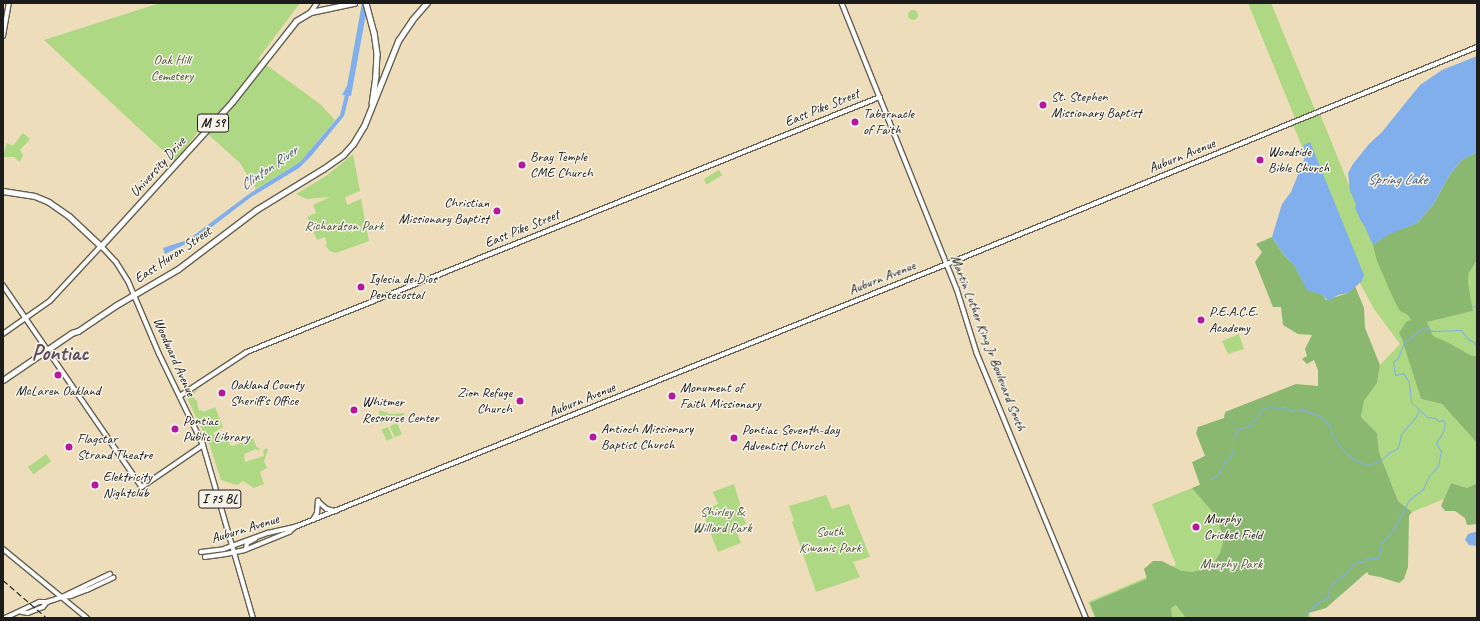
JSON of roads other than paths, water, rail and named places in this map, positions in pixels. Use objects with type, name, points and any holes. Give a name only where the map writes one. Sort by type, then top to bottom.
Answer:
[{"type":"highway","name":"M 59","points":[[311,12],[354,3]]},
{"type":"highway","points":[[366,3],[374,32],[377,62],[372,108]]},
{"type":"highway","name":"East Huron Street","points":[[3,380],[72,333],[78,331],[135,294],[184,265],[261,206],[334,162],[353,144],[364,126],[398,41],[412,20],[427,3]]},
{"type":"highway","name":"University Drive","points":[[101,246],[235,99],[293,24],[311,12]]},
{"type":"highway","name":"Woodward Avenue","points":[[3,191],[35,196],[49,202],[69,216],[101,246]]},
{"type":"main road","points":[[3,36],[9,3]]},
{"type":"main road","name":"University Drive","points":[[311,12],[317,3]]},
{"type":"main road","name":"Martin Luther King Jr Boulevard South","points":[[842,3],[947,264],[964,309],[977,353],[1086,618]]},
{"type":"main road","name":"Auburn Avenue","points":[[201,552],[233,546],[260,536],[312,521],[1477,48]]},
{"type":"main road","name":"East Pike Street","points":[[180,396],[246,352],[880,97]]},
{"type":"main road","name":"University Drive","points":[[3,334],[50,301],[101,246]]},
{"type":"main road","name":"Woodward Avenue","points":[[101,246],[120,267],[135,294],[159,354],[203,445],[253,618]]},
{"type":"main road","points":[[3,285],[142,487],[203,445]]},
{"type":"main road","points":[[312,521],[317,513],[318,501],[327,508],[337,511]]},
{"type":"main road","name":"Auburn Avenue","points":[[205,557],[246,549],[289,532],[295,527]]},
{"type":"main road","points":[[246,549],[247,543],[260,536]]},
{"type":"main road","points":[[3,549],[87,618]]},
{"type":"main road","points":[[5,618],[22,612],[25,608],[39,602],[47,602],[62,597],[110,574]]},
{"type":"main road","points":[[62,597],[72,596],[113,578]]},
{"type":"water","points":[[362,3],[368,3],[351,96],[349,96],[344,116],[312,155],[299,168],[251,197],[196,239],[165,254],[163,248],[184,241],[193,236],[249,194],[300,162],[340,115],[345,95],[342,95],[347,86]]},
{"type":"water","name":"Spring Lake","points":[[1477,56],[1477,152],[1462,160],[1450,174],[1433,205],[1417,223],[1388,235],[1373,245],[1355,208],[1356,204],[1350,191],[1348,173],[1353,164],[1369,144],[1382,132],[1420,85],[1442,70]]},
{"type":"water","points":[[1310,142],[1364,275],[1362,281],[1348,293],[1338,295],[1328,301],[1323,295],[1307,290],[1294,265],[1284,255],[1272,237],[1282,204],[1291,192],[1304,160],[1304,145]]},
{"type":"water","points":[[1477,532],[1477,546],[1469,545],[1465,540],[1468,534]]},
{"type":"waterway","points":[[1473,307],[1477,303]]},
{"type":"waterway","points":[[1301,618],[1318,602],[1328,597],[1329,589],[1333,582],[1346,573],[1355,563],[1365,561],[1367,557],[1378,559],[1381,543],[1393,530],[1409,500],[1423,489],[1429,476],[1438,466],[1441,451],[1436,443],[1443,432],[1445,423],[1443,420],[1438,421],[1435,418],[1427,417],[1411,402],[1409,382],[1403,373],[1395,375],[1393,362],[1398,358],[1404,342],[1425,327],[1432,331],[1461,330],[1468,339],[1474,342],[1477,348]]},
{"type":"waterway","points":[[1210,479],[1219,474],[1225,460],[1230,458],[1233,449],[1233,438],[1237,429],[1250,426],[1262,409],[1269,406],[1275,409],[1284,407],[1291,411],[1295,409],[1303,410],[1322,417],[1329,425],[1333,436],[1346,453],[1353,459],[1366,465],[1380,461],[1390,452],[1398,448],[1401,434],[1415,418],[1419,410]]},
{"type":"railway","points":[[3,580],[47,618]]},
{"type":"place","name":"St. Stephen Missionary Baptist","points":[[1043,105]]},
{"type":"place","name":"Tabernacle of Faith","points":[[855,122]]},
{"type":"place","name":"Woodside Bible Church","points":[[1260,160]]},
{"type":"place","name":"Bray Temple CME Church","points":[[522,165]]},
{"type":"place","name":"Christian Missionary Baptist","points":[[497,211]]},
{"type":"place","name":"Iglesia de Dios Pentecostal","points":[[361,287]]},
{"type":"place","name":"P.E.A.C.E. Academy","points":[[1201,320]]},
{"type":"place","name":"McLaren Oakland","points":[[58,375]]},
{"type":"place","name":"Oakland County Sheriff's Office","points":[[222,393]]},
{"type":"place","name":"Monument of Faith Missionary","points":[[672,396]]},
{"type":"place","name":"Zion Refuge Church","points":[[520,401]]},
{"type":"place","name":"Whitmer Resource Center","points":[[354,410]]},
{"type":"place","name":"Pontiac Public Library","points":[[175,429]]},
{"type":"place","name":"Antioch Missionary Baptist Church","points":[[593,437]]},
{"type":"place","name":"Pontiac Seventh-day Adventist Church","points":[[734,438]]},
{"type":"place","name":"Flagstar Strand Theatre","points":[[69,447]]},
{"type":"place","name":"Elektricity Nightclub","points":[[95,485]]},
{"type":"place","name":"Murphy Cricket Field","points":[[1196,527]]},
{"type":"district","name":"Pontiac","points":[[60,354]]},
{"type":"park label","name":"Oak Hill Cemetery","points":[[172,68]]},
{"type":"park label","name":"Richardson Park","points":[[344,226]]},
{"type":"park label","name":"Shirley & Willard Park","points":[[722,520]]},
{"type":"park label","name":"South Kiwanis Park","points":[[830,540]]},
{"type":"park label","name":"Murphy Park","points":[[1231,564]]},
{"type":"water label","name":"Clinton River","points":[[269,168]]}]
